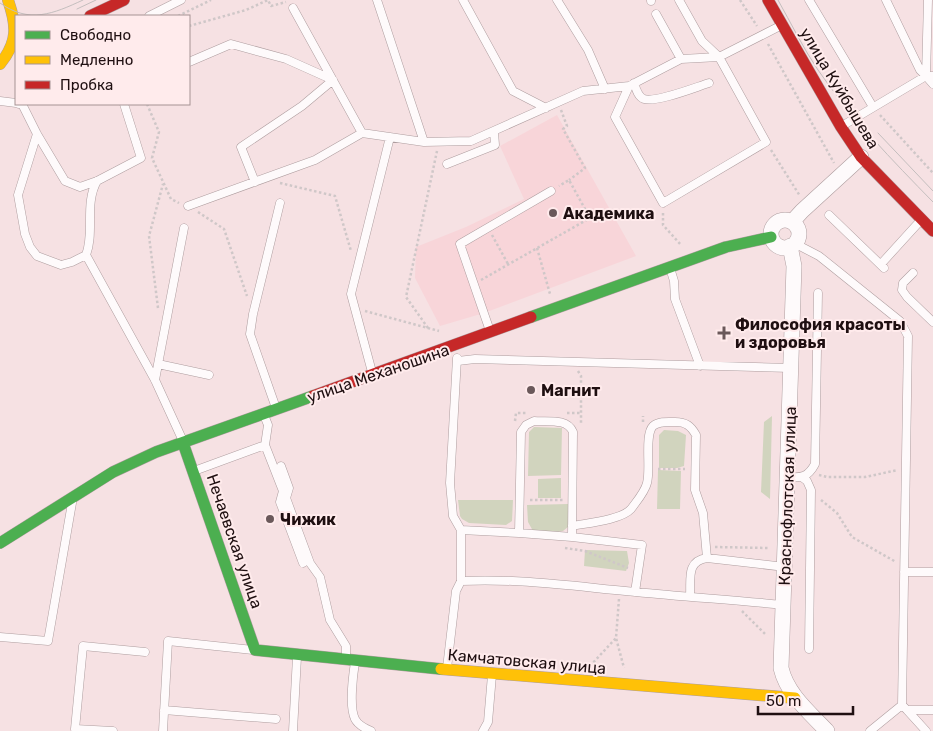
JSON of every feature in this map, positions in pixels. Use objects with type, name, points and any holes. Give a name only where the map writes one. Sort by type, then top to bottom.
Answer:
[{"type":"street","points":[[0,64],[13,51],[13,18],[8,0]]},
{"type":"street","points":[[92,15],[124,0]]},
{"type":"street","name":"улица Куйбышева","points":[[768,0],[841,127],[861,157],[933,231]]},
{"type":"street","points":[[792,222],[861,157]]},
{"type":"street","points":[[783,220],[792,222],[798,230],[798,235],[792,244],[781,247],[773,242],[771,233],[775,224],[783,220]]},
{"type":"street","name":"улица Механошина","points":[[0,543],[113,472],[156,452],[726,247],[771,237]]},
{"type":"street","name":"Краснофлотская улица","points":[[792,244],[794,266],[791,368],[795,478],[785,567],[781,668],[784,680],[796,698],[827,731]]},
{"type":"street","name":"Нечаевская улица","points":[[183,443],[256,650]]},
{"type":"street","name":"Камчатовская улица","points":[[256,650],[492,675],[796,698]]},
{"type":"lane","points":[[151,15],[181,0]]},
{"type":"lane","points":[[377,0],[424,142]]},
{"type":"lane","points":[[463,0],[513,91],[546,108]]},
{"type":"lane","points":[[557,0],[588,50],[605,89]]},
{"type":"lane","points":[[632,84],[615,117],[663,203],[766,142],[719,58],[702,41],[679,0]]},
{"type":"lane","points":[[808,0],[873,107]]},
{"type":"lane","points":[[886,0],[920,70],[930,76]]},
{"type":"lane","points":[[928,0],[930,76],[933,84]]},
{"type":"lane","points":[[293,8],[362,133]]},
{"type":"lane","points":[[656,14],[681,59]]},
{"type":"lane","points":[[188,206],[315,160],[362,133],[424,142],[472,141],[583,91],[632,84],[681,59],[719,58],[782,25]]},
{"type":"lane","points":[[190,62],[232,44],[286,59],[333,80]]},
{"type":"lane","points":[[841,127],[930,76]]},
{"type":"lane","points":[[255,182],[241,147],[302,106],[333,80]]},
{"type":"lane","points":[[632,84],[639,96],[645,100],[655,100],[709,83]]},
{"type":"lane","points":[[0,100],[15,103]]},
{"type":"lane","points":[[23,105],[37,134],[65,181],[80,187],[97,181],[141,158],[124,105]]},
{"type":"lane","points":[[447,164],[495,145],[494,132]]},
{"type":"lane","points":[[37,134],[18,194],[25,234],[30,247],[37,256],[60,264],[72,262],[86,255],[89,247],[90,197],[97,181]]},
{"type":"lane","points":[[373,375],[367,360],[351,294],[390,137]]},
{"type":"lane","points":[[491,333],[460,244],[551,191]]},
{"type":"lane","points":[[276,409],[250,334],[253,314],[280,203]]},
{"type":"lane","points":[[829,214],[882,266],[921,220]]},
{"type":"lane","points":[[155,380],[184,228]]},
{"type":"lane","points":[[792,244],[819,256],[900,321],[908,336],[904,708],[926,731]]},
{"type":"lane","points":[[86,255],[155,380],[183,443]]},
{"type":"lane","points":[[670,267],[674,281],[674,299],[700,366]]},
{"type":"lane","points":[[913,273],[903,283],[902,290],[933,322]]},
{"type":"lane","points":[[795,478],[810,473],[815,464],[818,294]]},
{"type":"lane","points":[[447,670],[456,590],[461,581],[460,530],[453,516],[450,483],[458,361],[453,346]]},
{"type":"lane","points":[[458,361],[475,359],[791,368]]},
{"type":"lane","points":[[158,364],[209,375]]},
{"type":"lane","points":[[264,413],[268,425],[265,445],[283,491],[280,502],[303,563]]},
{"type":"lane","points":[[519,533],[521,432],[526,424],[534,421],[564,422],[570,425],[573,432],[572,537]]},
{"type":"lane","points":[[572,526],[623,515],[630,510],[647,484],[649,434],[654,426],[662,422],[684,422],[692,427],[696,435],[695,490],[703,513],[707,558]]},
{"type":"lane","points":[[194,471],[265,445]]},
{"type":"lane","points":[[281,466],[289,488],[286,498],[310,563],[320,577],[330,620],[346,646],[351,661],[355,719],[363,728],[371,731]]},
{"type":"lane","points":[[795,478],[807,482],[812,493],[809,649]]},
{"type":"lane","points":[[0,637],[48,641],[73,497]]},
{"type":"lane","points":[[460,530],[572,537],[642,545],[636,592]]},
{"type":"lane","points":[[690,596],[691,568],[694,562],[700,559],[707,558],[785,567]]},
{"type":"lane","points":[[904,570],[933,572]]},
{"type":"lane","points":[[461,581],[493,579],[784,605]]},
{"type":"lane","points":[[163,731],[168,641],[256,650]]},
{"type":"lane","points":[[113,731],[75,729],[83,646],[145,652]]},
{"type":"lane","points":[[293,731],[297,655]]},
{"type":"lane","points":[[483,731],[488,722],[492,675]]},
{"type":"lane","points":[[870,731],[904,708],[933,710]]},
{"type":"lane","points":[[164,710],[276,718]]},
{"type":"path","points":[[180,15],[210,0]]},
{"type":"path","points":[[190,26],[246,10],[268,0],[271,6],[285,1],[293,8]]},
{"type":"path","points":[[740,0],[763,35],[825,150],[836,166]]},
{"type":"path","points":[[551,191],[585,168],[563,129],[567,126],[558,102]]},
{"type":"path","points":[[148,105],[159,132],[152,158],[171,200],[188,206],[224,229],[253,314]]},
{"type":"path","points":[[873,107],[933,173]]},
{"type":"path","points":[[428,328],[406,297],[439,142]]},
{"type":"path","points":[[766,142],[800,196]]},
{"type":"path","points":[[264,179],[335,196],[356,270]]},
{"type":"path","points":[[473,284],[590,218],[569,180]]},
{"type":"path","points":[[158,315],[149,236],[163,184]]},
{"type":"path","points":[[663,203],[663,225],[682,246]]},
{"type":"path","points":[[488,227],[508,264]]},
{"type":"path","points":[[537,248],[550,294]]},
{"type":"path","points":[[356,309],[443,332]]},
{"type":"path","points":[[575,370],[581,376],[580,432]]},
{"type":"path","points":[[515,423],[516,413],[534,413]]},
{"type":"path","points":[[562,413],[581,413]]},
{"type":"path","points":[[643,416],[643,425]]},
{"type":"path","points":[[649,469],[696,470]]},
{"type":"path","points":[[810,473],[827,477],[866,477],[892,470],[906,470]]},
{"type":"path","points":[[812,493],[838,513],[852,537],[893,560],[904,570]]},
{"type":"path","points":[[520,500],[572,500]]},
{"type":"path","points":[[714,547],[769,548]]},
{"type":"path","points":[[571,549],[585,551],[639,572]]},
{"type":"path","points":[[619,590],[616,638],[624,670]]},
{"type":"path","points":[[731,599],[765,634]]},
{"type":"path","points":[[590,666],[616,638]]},
{"type":"shaded area","name":"Академика","points":[[557,115],[636,256],[484,313],[440,326],[415,278],[416,247],[466,227],[524,199],[500,146]]},
{"type":"green space","points":[[772,416],[770,499],[761,492],[764,422]]},
{"type":"green space","points":[[534,427],[562,428],[561,475],[528,476],[529,432]]},
{"type":"green space","points":[[664,430],[678,431],[686,435],[684,466],[659,468],[659,435]]},
{"type":"green space","points":[[658,470],[681,471],[680,509],[657,509]]},
{"type":"green space","points":[[561,478],[561,498],[538,498],[538,479]]},
{"type":"green space","points":[[458,500],[513,500],[512,521],[506,525],[469,523],[460,516]]},
{"type":"green space","points":[[568,504],[568,527],[563,531],[533,531],[528,522],[527,505]]},
{"type":"green space","points":[[585,550],[627,551],[629,563],[626,571],[584,566]]},
{"type":"tram line","points":[[0,3],[21,13],[41,15],[83,0]]},
{"type":"tram line","points":[[77,9],[96,0]]},
{"type":"tram line","points":[[778,0],[807,53],[844,105],[872,138],[933,202]]},
{"type":"tram line","points":[[878,133],[933,191]]},
{"type":"traffic: fast","points":[[531,317],[726,247],[771,237]]},
{"type":"traffic: fast","points":[[0,543],[113,472],[156,452],[313,396]]},
{"type":"traffic: fast","points":[[183,443],[255,650],[441,669]]},
{"type":"traffic: slow","points":[[0,64],[10,48],[14,34],[13,18],[8,0]]},
{"type":"traffic: slow","points":[[441,669],[795,698]]},
{"type":"traffic: jam","points":[[92,15],[124,0]]},
{"type":"traffic: jam","points":[[768,0],[841,127],[861,157],[933,231]]},
{"type":"traffic: jam","points":[[313,396],[531,317]]},
{"type":"place","name":"Академика","points":[[553,213]]},
{"type":"place","name":"Философия красоты и здоровья","points":[[724,333]]},
{"type":"place","name":"Магнит","points":[[531,390]]},
{"type":"place","name":"Чижик","points":[[270,519]]}]
